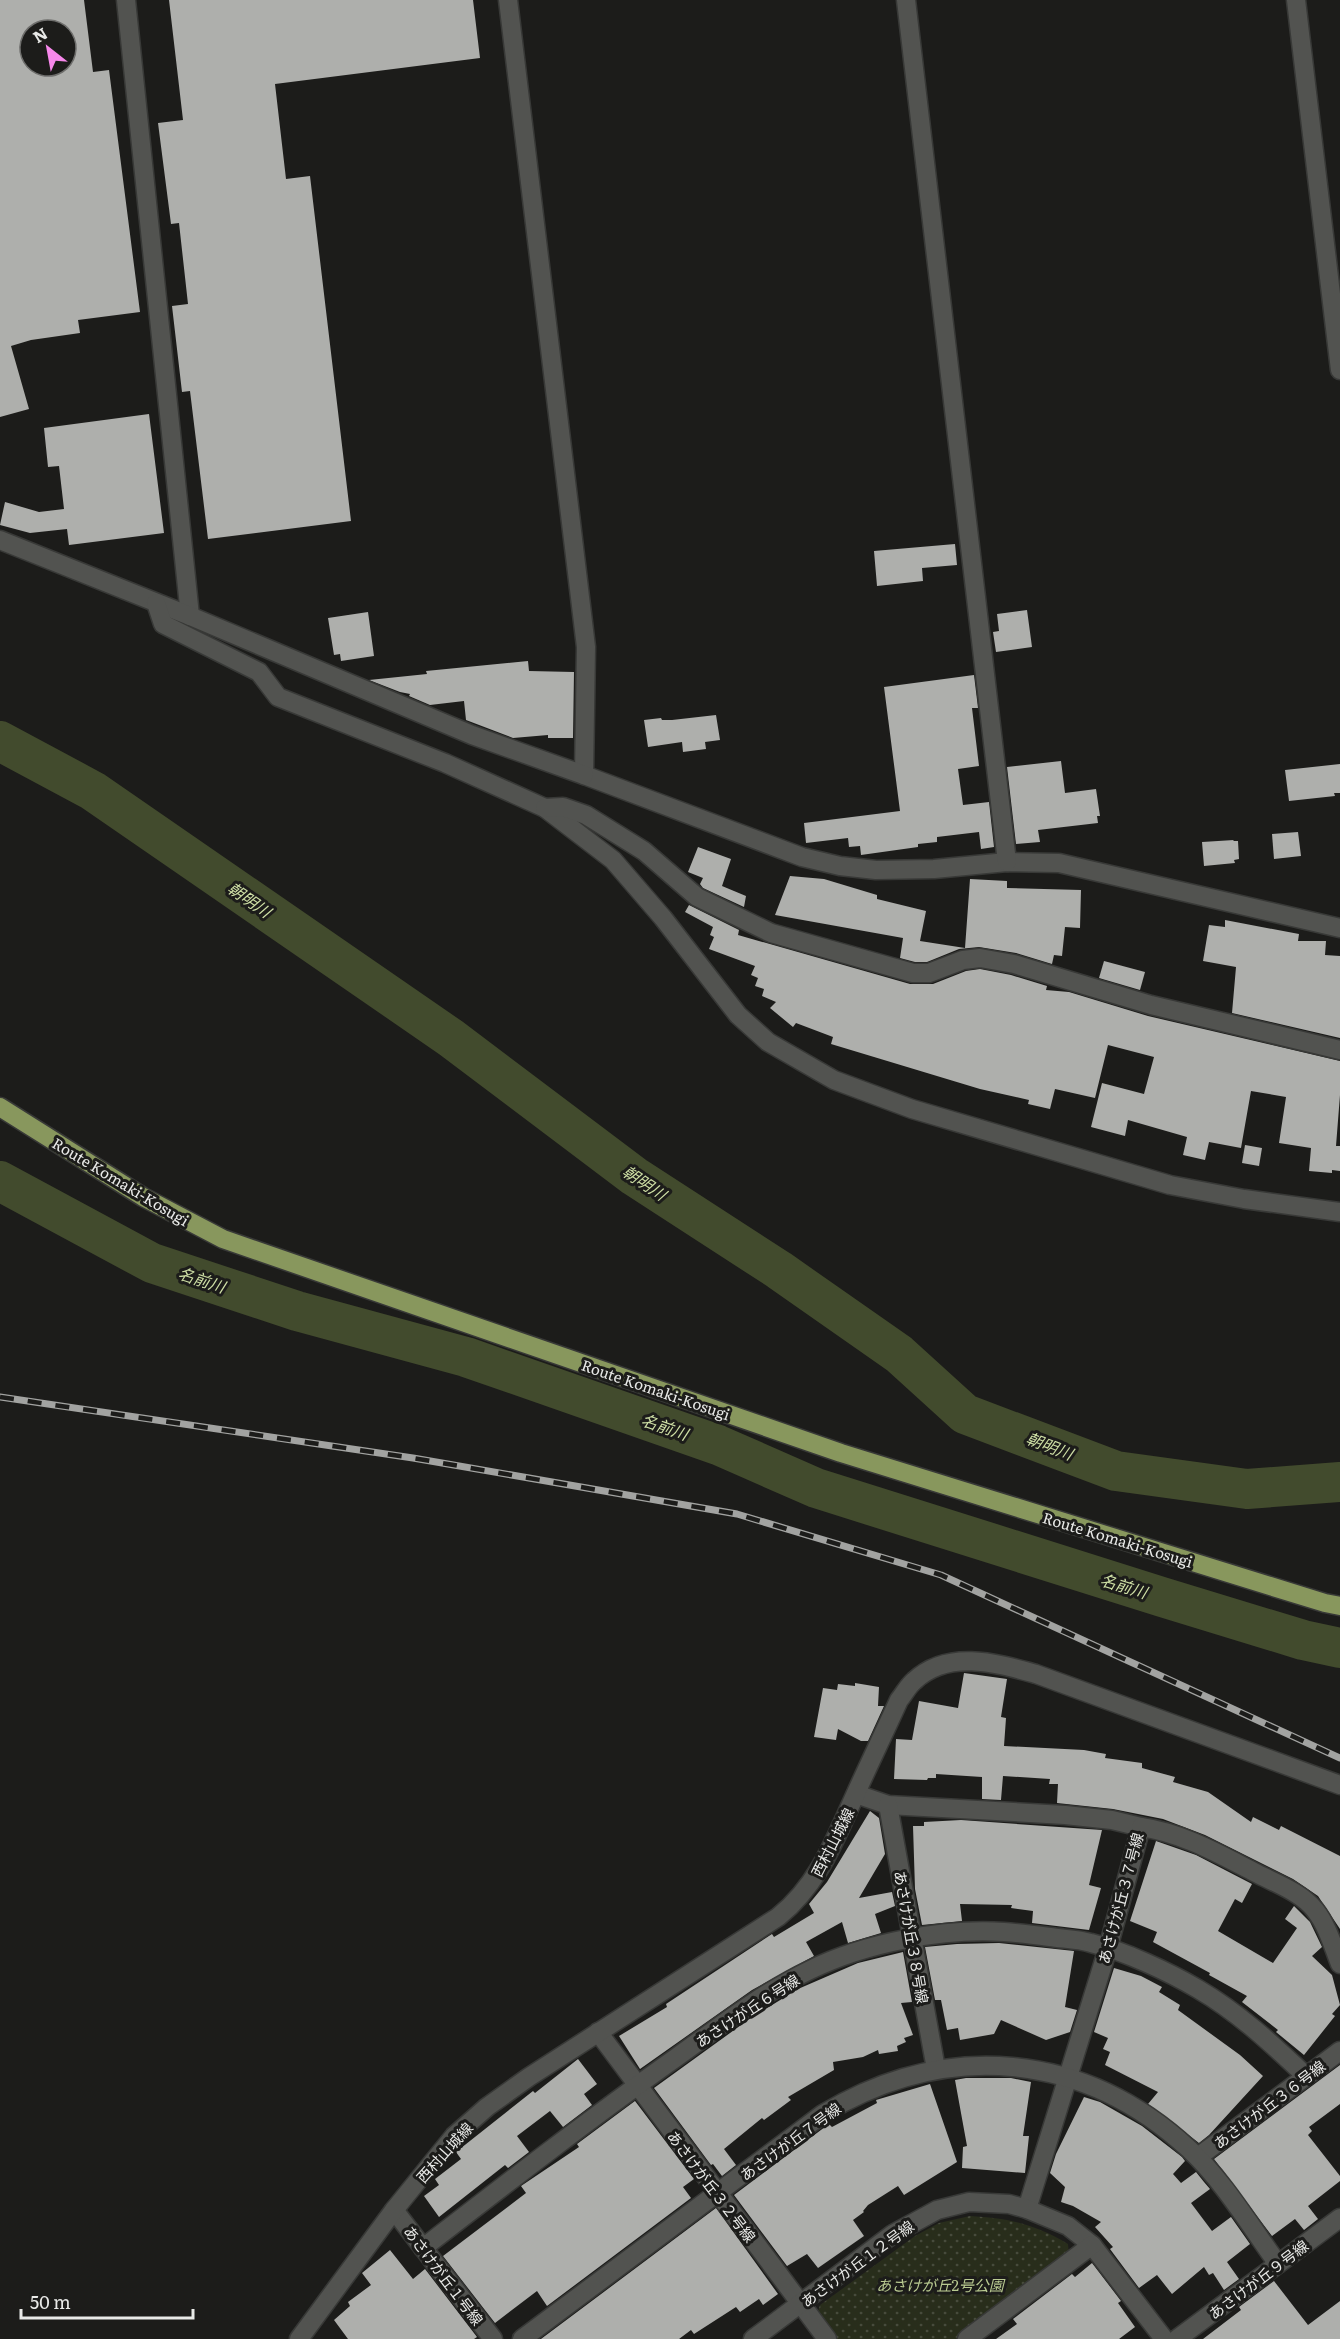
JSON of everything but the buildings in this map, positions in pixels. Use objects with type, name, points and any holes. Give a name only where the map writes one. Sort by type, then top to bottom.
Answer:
[{"type":"main road","name":"Route Komaki-Kosugi","points":[[0,1107],[143,1197],[223,1239],[841,1453],[1324,1603],[1340,1606]]},
{"type":"street","points":[[126,0],[190,616]]},
{"type":"street","points":[[508,0],[586,647],[584,776]]},
{"type":"street","points":[[906,0],[1007,862]]},
{"type":"street","points":[[1296,0],[1340,370]]},
{"type":"street","points":[[0,540],[190,616],[472,735],[802,857],[840,866],[876,870],[922,869],[1007,862],[1059,863],[1340,928]]},
{"type":"street","points":[[156,603],[164,624],[259,672],[278,697],[445,763],[545,808],[613,860],[663,918],[738,1015],[768,1042],[834,1080],[912,1109],[1170,1185],[1244,1199],[1340,1212]]},
{"type":"street","points":[[545,808],[563,807],[586,815],[644,851],[697,897],[771,933],[913,973],[929,973],[963,960],[980,958],[1014,964],[1151,1005],[1340,1050]]},
{"type":"street","name":"西村山城線","points":[[299,2339],[394,2210],[454,2136],[487,2107],[794,1904],[817,1875],[831,1850],[899,1700],[913,1682],[943,1664],[961,1662],[1001,1665],[1036,1674],[1340,1785]]},
{"type":"street","name":"あさけが丘３７号線","points":[[856,1794],[888,1805],[1065,1815],[1112,1820],[1141,1827],[1108,1948],[1027,2209]]},
{"type":"street","name":"あさけが丘３８号線","points":[[888,1805],[936,2069]]},
{"type":"street","points":[[1141,1827],[1162,1830],[1208,1848],[1306,1901],[1315,1910],[1323,1924],[1340,1964]]},
{"type":"street","name":"あさけが丘６号線","points":[[423,2247],[637,2085],[747,2006],[811,1969],[857,1952],[912,1938],[960,1932],[1004,1932],[1089,1942],[1108,1948],[1171,1975],[1233,2012],[1305,2076]]},
{"type":"street","name":"あさけが丘３２号線","points":[[598,2032],[827,2339]]},
{"type":"street","name":"あさけが丘３６号線","points":[[1198,2157],[1340,2051]]},
{"type":"street","name":"あさけが丘７号線","points":[[522,2339],[809,2124],[838,2105],[885,2083],[936,2069],[1001,2066],[1052,2073],[1132,2105],[1172,2133],[1198,2157],[1278,2264]]},
{"type":"street","name":"あさけが丘１２号線","points":[[753,2339],[893,2234],[937,2210],[969,2202],[1009,2204],[1068,2226],[1092,2245],[1164,2339]]},
{"type":"street","name":"あさけが丘１号線","points":[[394,2210],[493,2339]]},
{"type":"street","name":"あさけが丘９号線","points":[[1177,2339],[1340,2218]]},
{"type":"street","points":[[967,2339],[1092,2245]]},
{"type":"green space","name":"あさけが丘2号公園","points":[[970,2216],[1009,2220],[1044,2231],[1068,2244],[1069,2255],[956,2339],[834,2339],[817,2315],[820,2305],[915,2236],[939,2223]]},
{"type":"waterway","name":"朝明川","points":[[0,741],[93,791],[451,1038],[634,1176],[779,1270],[899,1354],[965,1414],[1116,1471],[1247,1489],[1340,1482]]},
{"type":"waterway","name":"名前川","points":[[0,1181],[152,1263],[297,1311],[466,1357],[718,1445],[816,1488],[1162,1597],[1303,1640],[1340,1648]]},
{"type":"railway","points":[[0,1397],[413,1458],[737,1514],[941,1575],[1340,1758]]}]
